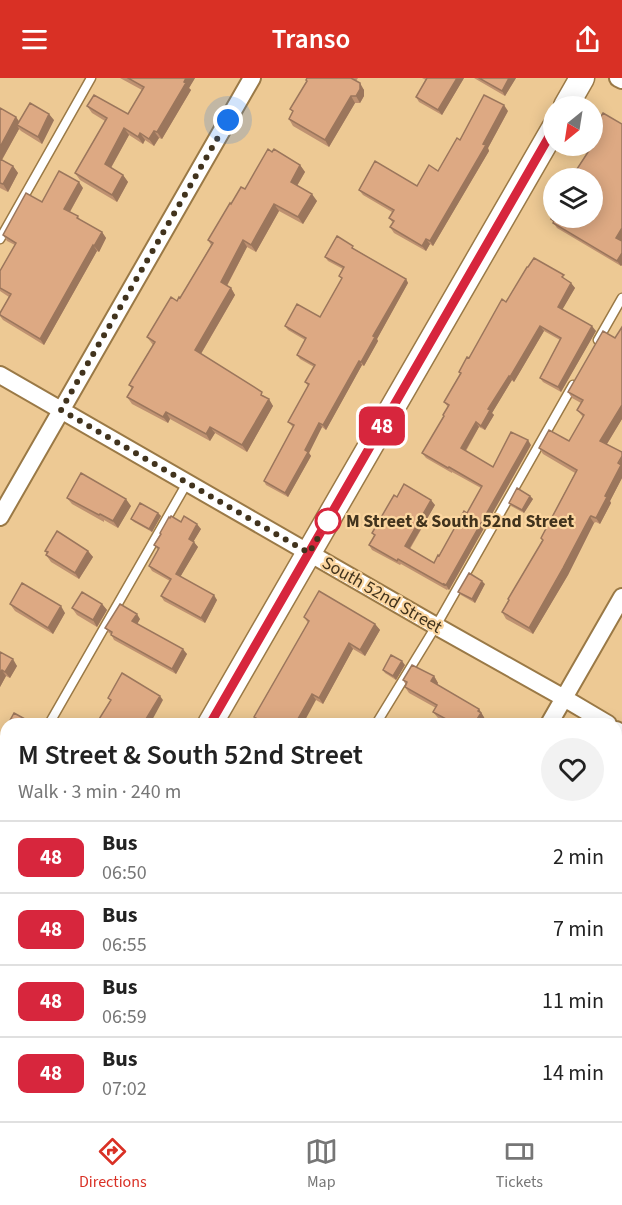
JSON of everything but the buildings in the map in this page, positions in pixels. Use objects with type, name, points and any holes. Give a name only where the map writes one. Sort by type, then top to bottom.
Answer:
[{"type":"street","points":[[0,517],[252,78]]},
{"type":"street","points":[[572,96],[582,78]]},
{"type":"street","points":[[618,78],[622,80]]},
{"type":"street","points":[[213,718],[543,147]]},
{"type":"street","name":"South 52nd Street","points":[[0,375],[598,718]]},
{"type":"street","points":[[552,718],[622,597]]},
{"type":"lane","points":[[0,239],[91,78]]},
{"type":"lane","points":[[593,350],[622,298]]},
{"type":"lane","points":[[380,718],[435,626],[575,380]]},
{"type":"lane","points":[[52,718],[187,483]]},
{"type":"bus line","name":"48","points":[[213,718],[543,147]]},
{"type":"place","name":"M Street & South 52nd Street","points":[[328,521]]},
{"type":"route","points":[[228,120],[61,410],[309,553],[333,512],[328,521]]}]
